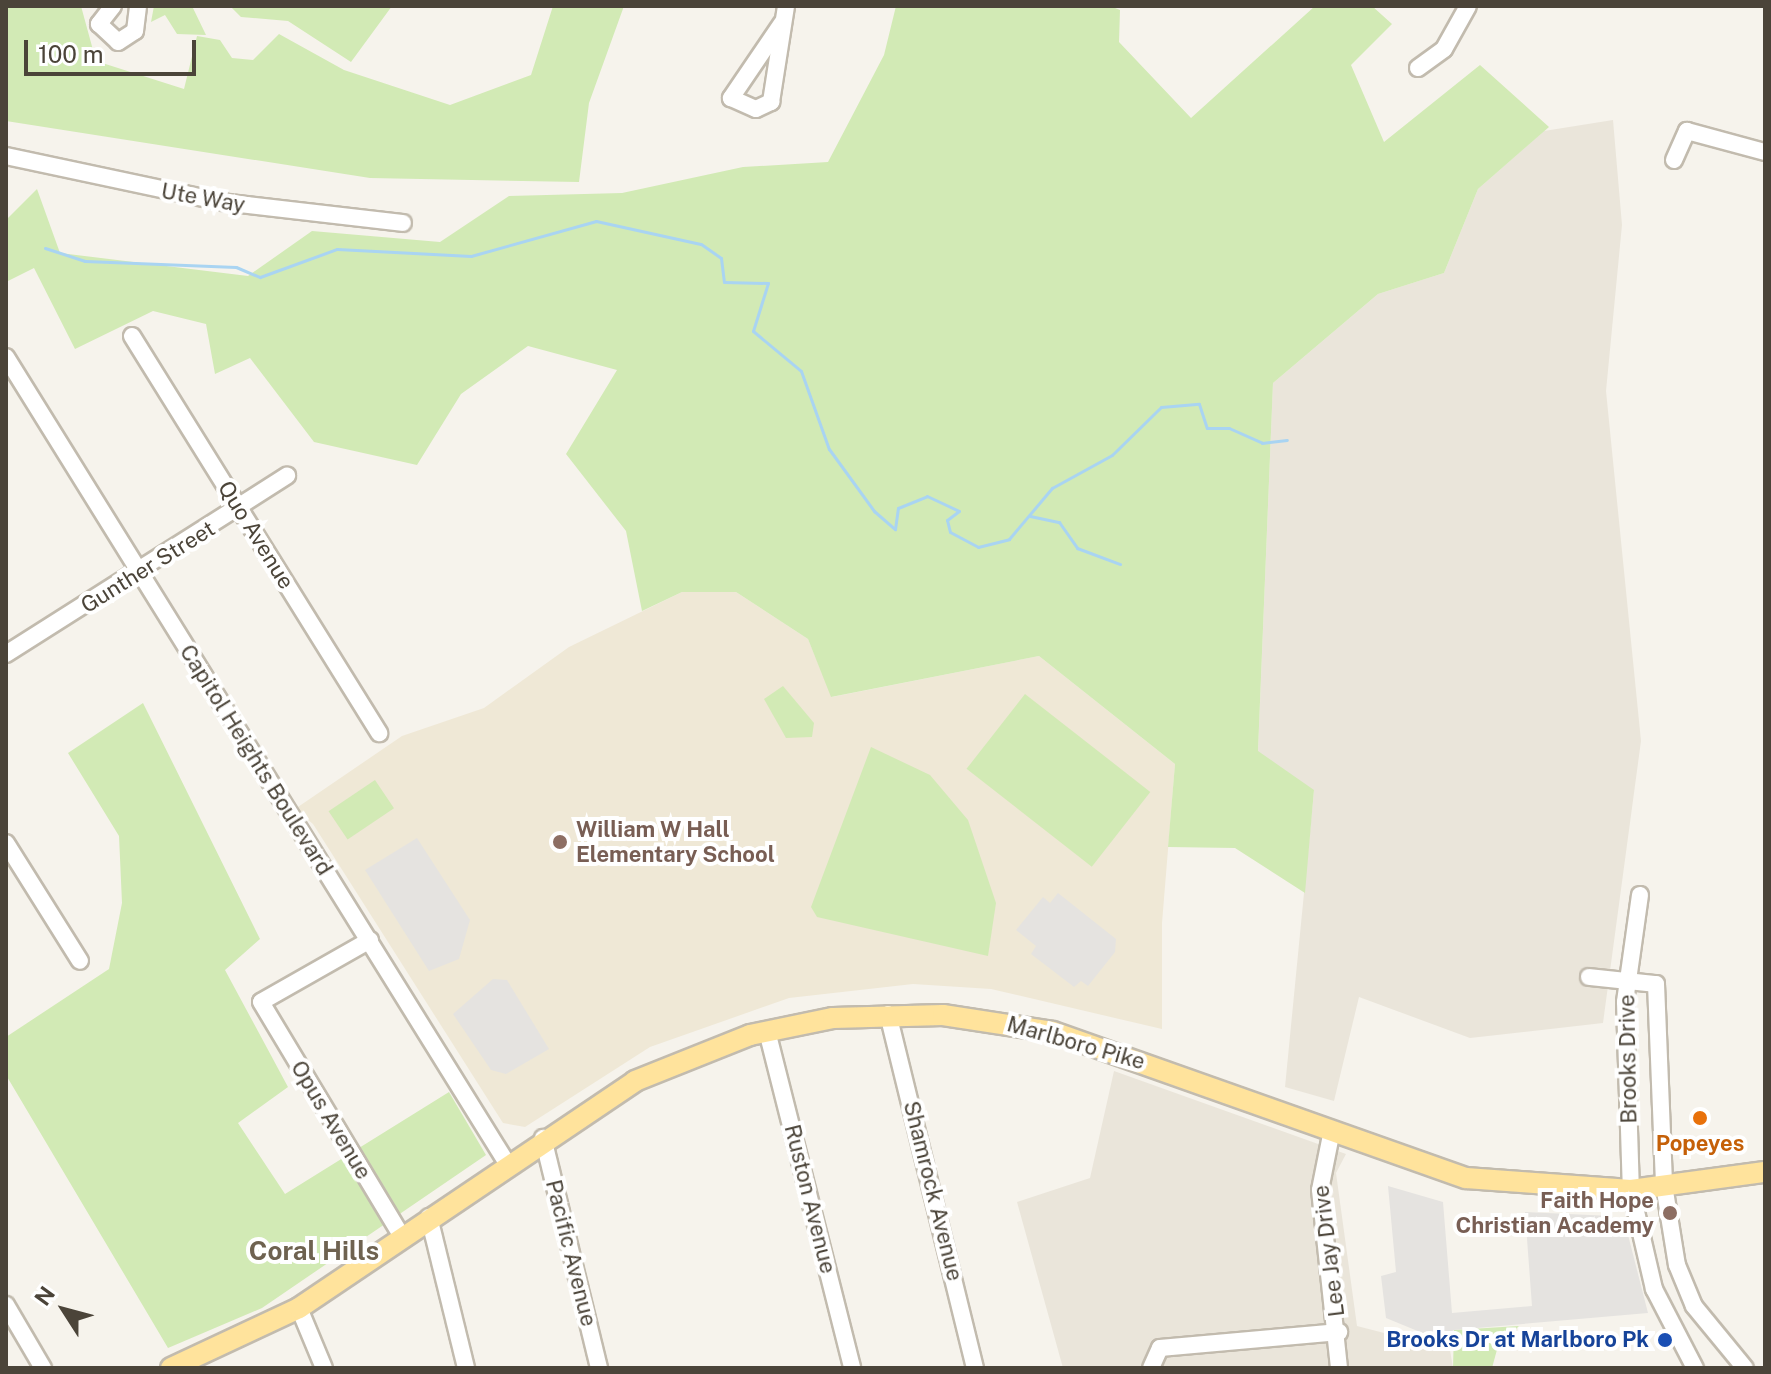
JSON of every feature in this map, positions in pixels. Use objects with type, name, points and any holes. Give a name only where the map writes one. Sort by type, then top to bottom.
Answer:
[{"type":"main road","name":"Marlboro Pike","points":[[171,1368],[299,1308],[543,1138],[653,1071],[767,1031],[888,1014],[992,1020],[1083,1040],[1331,1135],[1466,1178],[1631,1190],[1765,1172]]},
{"type":"street","points":[[113,6],[99,24],[118,42],[135,31],[138,6]]},
{"type":"street","points":[[782,23],[731,98],[756,109],[771,102],[786,6]]},
{"type":"street","points":[[1418,68],[1444,49],[1468,6]]},
{"type":"street","points":[[1674,160],[1687,131],[1765,152]]},
{"type":"street","name":"Ute Way","points":[[6,156],[222,202],[403,223]]},
{"type":"street","name":"Quo Avenue","points":[[132,336],[379,733]]},
{"type":"street","name":"Capitol Heights Boulevard","points":[[6,357],[507,1163]]},
{"type":"street","name":"Gunther Street","points":[[6,654],[241,510],[287,476]]},
{"type":"street","points":[[6,843],[80,961]]},
{"type":"street","points":[[1589,977],[1627,983],[1640,895]]},
{"type":"street","name":"Opus Avenue","points":[[370,940],[261,1002],[402,1237]]},
{"type":"street","name":"Brooks Drive","points":[[1695,1368],[1654,1289],[1631,1190],[1627,983],[1656,984],[1661,997],[1664,1185],[1685,1290],[1745,1368]]},
{"type":"street","name":"Shamrock Avenue","points":[[888,1014],[975,1368]]},
{"type":"street","name":"Ruston Avenue","points":[[767,1031],[852,1368]]},
{"type":"street","name":"Lee Jay Drive","points":[[1331,1135],[1320,1190],[1339,1332],[1339,1368]]},
{"type":"street","name":"Pacific Avenue","points":[[543,1138],[599,1368]]},
{"type":"street","points":[[429,1217],[466,1368]]},
{"type":"street","points":[[6,1305],[43,1368]]},
{"type":"street","points":[[299,1308],[324,1368]]},
{"type":"street","points":[[1151,1368],[1160,1348],[1339,1332]]},
{"type":"shaded area","points":[[1613,120],[1622,225],[1606,391],[1641,741],[1603,1023],[1470,1038],[1359,997],[1334,1101],[1285,1087],[1314,791],[1258,752],[1273,383],[1378,294],[1444,273],[1478,189],[1544,131]]},
{"type":"shaded area","points":[[682,592],[736,592],[808,639],[832,697],[1039,656],[1175,764],[1162,923],[1162,1029],[991,989],[913,984],[789,998],[650,1047],[525,1127],[503,1123],[313,824],[295,809],[402,736],[484,708],[569,647]]},
{"type":"shaded area","points":[[417,838],[470,920],[459,959],[429,971],[365,870]]},
{"type":"shaded area","points":[[1058,893],[1116,939],[1115,952],[1088,986],[1081,981],[1074,987],[1031,954],[1036,946],[1016,930],[1043,897],[1050,903]]},
{"type":"shaded area","points":[[493,979],[507,980],[549,1049],[506,1074],[491,1070],[453,1014]]},
{"type":"shaded area","points":[[1114,1071],[1346,1154],[1336,1173],[1357,1326],[1450,1350],[1453,1368],[1063,1368],[1017,1202],[1090,1178]]},
{"type":"shaded area","points":[[1388,1186],[1443,1202],[1452,1313],[1532,1306],[1525,1212],[1611,1216],[1626,1227],[1648,1313],[1454,1330],[1437,1339],[1386,1318],[1381,1276],[1396,1272]]},
{"type":"green space","points":[[6,6],[81,6],[96,61],[184,89],[197,36],[220,40],[232,58],[253,60],[279,34],[344,70],[450,105],[531,75],[553,6],[624,6],[589,103],[579,182],[370,178],[6,121]]},
{"type":"green space","points":[[154,6],[192,6],[206,35],[177,34],[165,15],[151,22]]},
{"type":"green space","points":[[230,6],[392,6],[351,62],[288,21],[241,17]]},
{"type":"green space","points":[[896,6],[1110,6],[1120,10],[1119,42],[1191,118],[1315,6],[1372,6],[1392,24],[1351,65],[1384,142],[1480,65],[1549,127],[1478,189],[1444,273],[1378,294],[1273,383],[1258,751],[1314,790],[1305,893],[1235,848],[1168,847],[1175,764],[1039,656],[831,697],[808,639],[736,592],[682,592],[642,611],[626,531],[566,454],[617,370],[528,346],[461,394],[417,465],[314,442],[250,358],[215,374],[206,324],[153,311],[75,349],[34,268],[6,282],[6,220],[37,189],[60,253],[248,276],[312,231],[440,242],[509,196],[622,193],[743,167],[828,162],[884,55]]},
{"type":"green space","points":[[783,686],[814,723],[812,737],[786,738],[764,699]]},
{"type":"green space","points":[[1025,694],[1150,792],[1092,867],[967,769]]},
{"type":"green space","points":[[143,703],[260,939],[225,970],[288,1087],[238,1123],[285,1194],[449,1092],[486,1155],[262,1308],[168,1348],[6,1075],[6,1037],[109,969],[122,903],[119,836],[68,753]]},
{"type":"green space","points":[[871,747],[930,775],[968,820],[996,903],[988,956],[817,917],[811,907]]},
{"type":"green space","points":[[375,780],[394,808],[348,840],[329,811]]},
{"type":"green space","points":[[1519,1326],[1498,1346],[1492,1368],[1453,1368],[1454,1330]]},
{"type":"waterway","points":[[45,248],[85,261],[236,267],[260,277],[337,249],[471,256],[596,221],[701,244],[721,258],[724,282],[768,283],[753,331],[801,371],[829,449],[874,511],[895,529],[898,508],[927,496],[959,511],[947,520],[950,532],[978,547],[1009,539],[1052,488],[1112,455],[1161,407],[1199,404],[1207,428],[1229,428],[1262,443],[1287,440]]},
{"type":"waterway","points":[[1030,516],[1059,522],[1077,548],[1120,564]]},
{"type":"place","name":"William W Hall Elementary School","points":[[560,842]]},
{"type":"place","name":"Popeyes","points":[[1700,1118]]},
{"type":"place","name":"Faith Hope Christian Academy","points":[[1670,1213]]},
{"type":"place","name":"Brooks Dr at Marlboro Pk","points":[[1665,1340]]},
{"type":"district","name":"Coral Hills","points":[[314,1251]]}]
